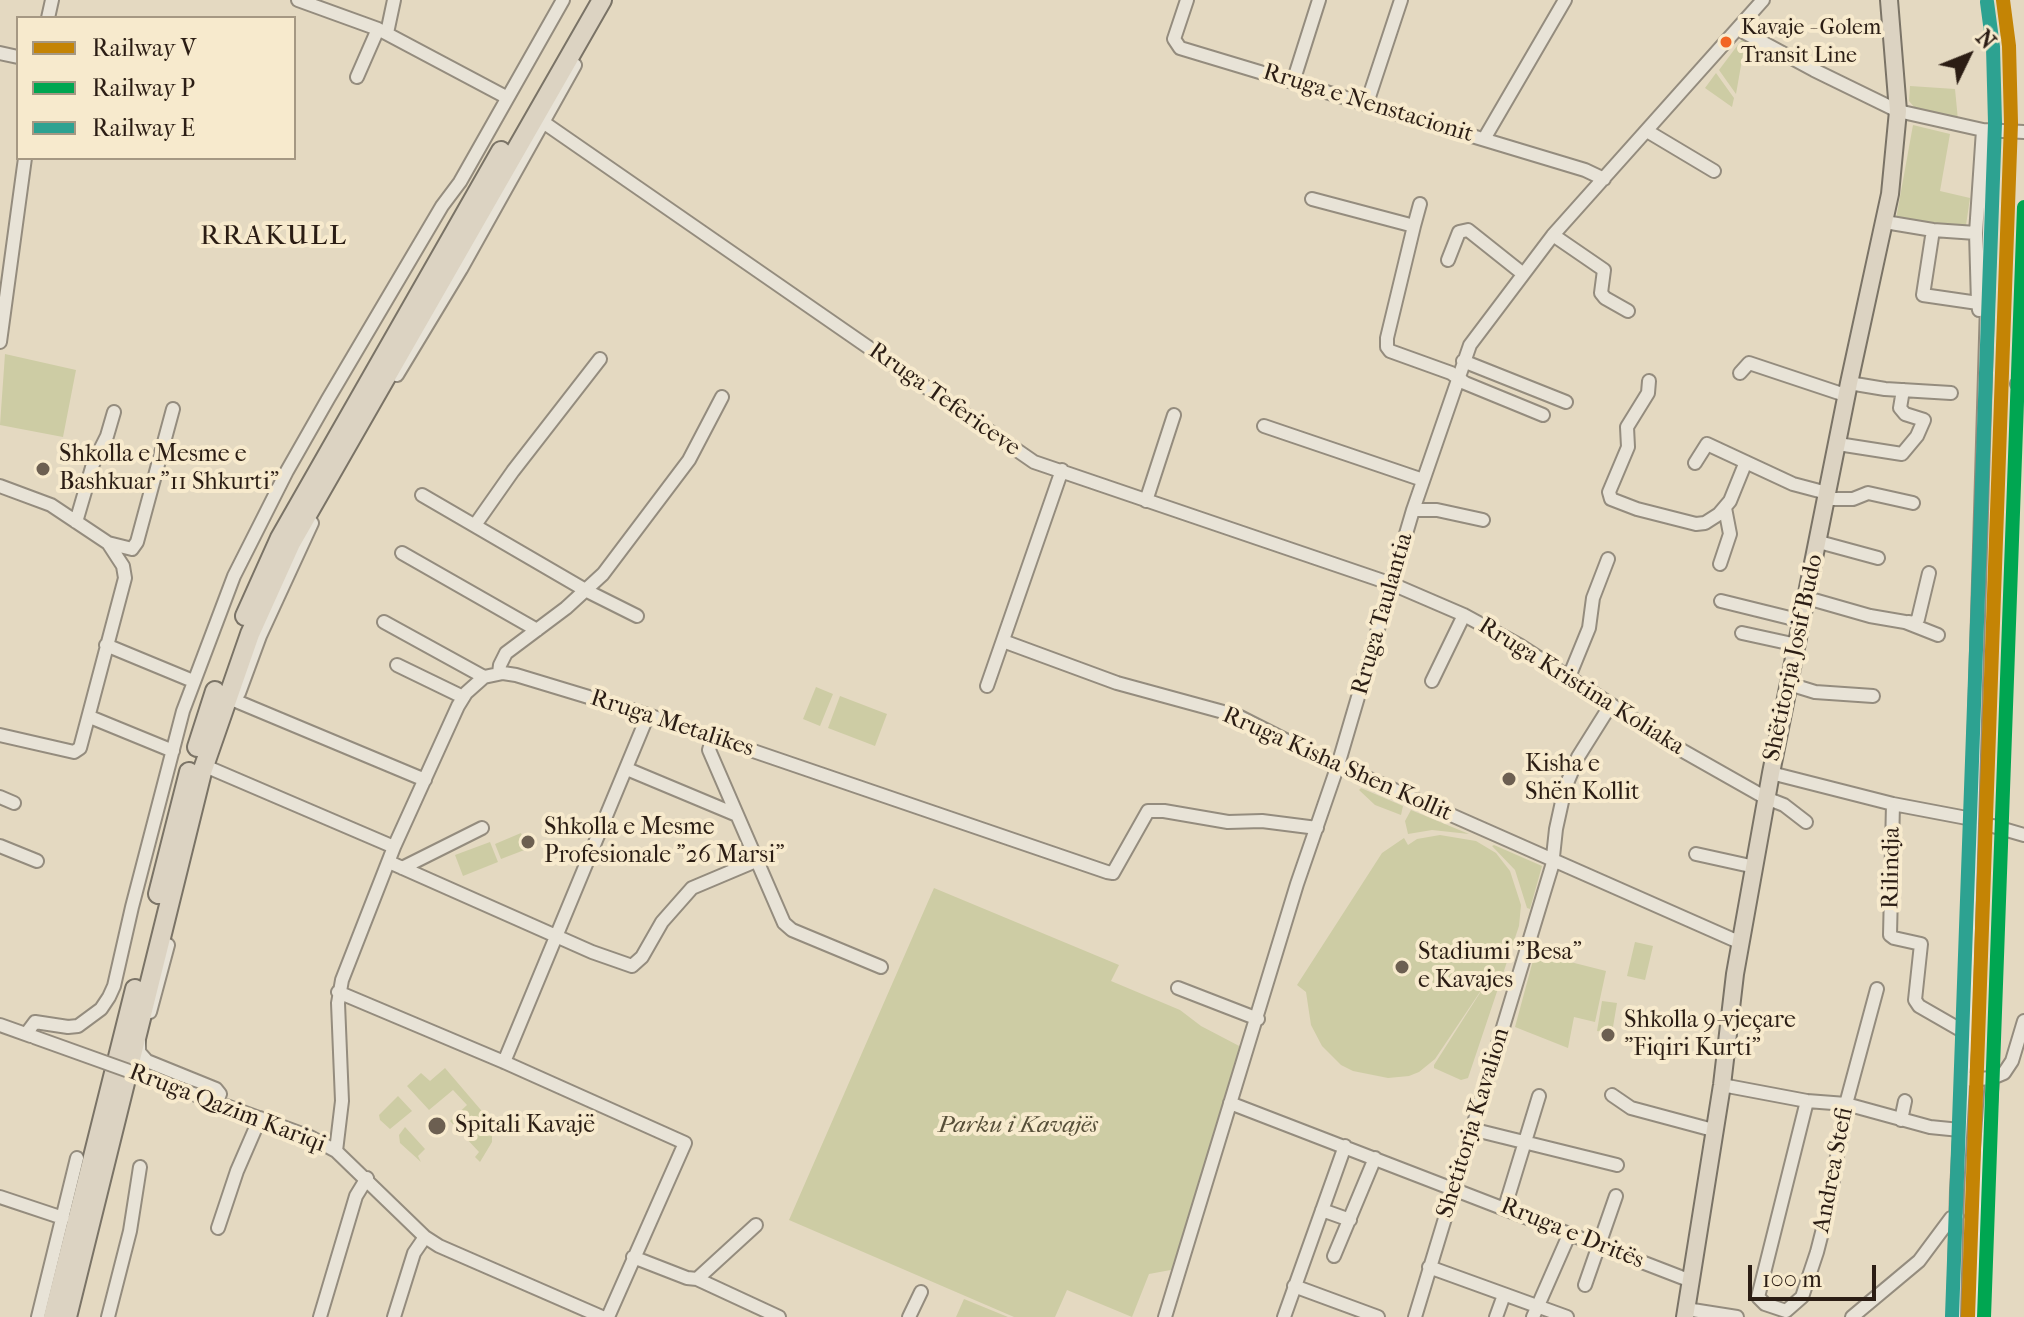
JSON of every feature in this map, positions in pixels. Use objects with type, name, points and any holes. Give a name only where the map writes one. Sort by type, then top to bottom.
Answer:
[{"type":"highway","points":[[53,1317],[190,769],[220,676],[287,525],[588,0]]},
{"type":"highway","points":[[67,1317],[202,772],[250,634],[291,543],[578,42],[607,0]]},
{"type":"main road","name":"Shëtitorja Josif Budo","points":[[1686,1313],[1741,943],[1766,798],[1848,389],[1885,222],[1898,111],[1889,0]]},
{"type":"street","points":[[298,0],[382,31],[506,97]]},
{"type":"street","points":[[357,77],[382,31],[394,0]]},
{"type":"street","points":[[30,1036],[35,1022],[78,1026],[101,1009],[109,997],[193,681],[234,576],[287,471],[442,206],[460,182],[563,0]]},
{"type":"street","points":[[212,1100],[220,1094],[216,1089],[147,1061],[138,1046],[157,992],[186,861],[212,769],[236,701],[260,636],[323,502],[461,269],[607,0]]},
{"type":"street","name":"Rruga e Nenstacionit","points":[[1187,0],[1174,39],[1176,45],[1585,170],[1604,179]]},
{"type":"street","points":[[1293,82],[1319,0]]},
{"type":"street","points":[[1367,103],[1401,0]]},
{"type":"street","points":[[1484,139],[1565,0]]},
{"type":"street","name":"Rruga Taulantia","points":[[1165,1317],[1297,884],[1338,765],[1413,510],[1463,361],[1479,330],[1553,235],[1760,1]]},
{"type":"street","points":[[1738,29],[1898,111],[1988,130],[2024,132]]},
{"type":"street","name":"Rruga Tefericeve","points":[[543,122],[1020,454],[1048,468],[1062,470],[1392,584]]},
{"type":"street","points":[[1982,334],[1976,233],[1988,130]]},
{"type":"street","points":[[1954,1317],[1952,1224],[1957,1190],[1966,1033],[1988,130]]},
{"type":"street","points":[[1647,131],[1714,171]]},
{"type":"street","points":[[0,342],[25,160]]},
{"type":"street","points":[[1312,199],[1414,226]]},
{"type":"street","points":[[1420,204],[1387,347],[1543,415]]},
{"type":"street","points":[[1885,222],[1976,233]]},
{"type":"street","points":[[1448,260],[1459,232],[1468,230],[1522,273]]},
{"type":"street","points":[[1933,230],[1923,295],[1978,303]]},
{"type":"street","points":[[1553,235],[1604,270],[1601,293],[1628,311]]},
{"type":"street","points":[[2024,240],[2024,262]]},
{"type":"street","points":[[475,525],[600,359]]},
{"type":"street","points":[[1463,361],[1566,402]]},
{"type":"street","points":[[1740,373],[1749,363],[1848,389],[1951,393]]},
{"type":"street","points":[[1649,381],[1648,393],[1627,427],[1628,447],[1609,496],[1616,502],[1637,509],[1696,524],[1705,523],[1725,508],[1745,464]]},
{"type":"street","points":[[1838,444],[1902,454],[1917,436],[1924,420],[1905,414],[1900,408],[1903,390]]},
{"type":"street","points":[[499,673],[506,653],[587,591],[603,574],[689,460],[722,397]]},
{"type":"street","points":[[0,486],[51,505],[108,543],[132,549],[173,409]]},
{"type":"street","points":[[76,522],[93,464],[107,436],[114,412]]},
{"type":"street","points":[[1146,501],[1174,415]]},
{"type":"street","points":[[1264,426],[1423,480]]},
{"type":"street","points":[[1695,463],[1707,444],[1745,464],[1826,496],[1853,499],[1868,493],[1913,503]]},
{"type":"street","points":[[987,686],[1062,470]]},
{"type":"street","points":[[422,495],[587,591],[637,616]]},
{"type":"street","points":[[1720,564],[1730,534],[1725,508]]},
{"type":"street","points":[[1413,510],[1437,510],[1483,520]]},
{"type":"street","points":[[1819,542],[1878,558]]},
{"type":"street","points":[[0,735],[74,752],[80,748],[126,571],[108,543]]},
{"type":"street","points":[[402,553],[537,630]]},
{"type":"street","points":[[1569,677],[1589,628],[1593,598],[1608,559]]},
{"type":"street","points":[[1807,598],[1870,616],[1915,623],[1929,573]]},
{"type":"street","name":"Rruga Kristina Koliaka","points":[[1392,584],[1464,615],[1519,645],[1610,706],[1766,798],[1784,805],[1806,822]]},
{"type":"street","points":[[1721,601],[1802,621]]},
{"type":"street","points":[[1432,681],[1464,615]]},
{"type":"street","points":[[384,622],[484,677]]},
{"type":"street","points":[[1905,622],[1938,635]]},
{"type":"street","points":[[1742,633],[1797,645]]},
{"type":"street","name":"Rruga Kisha Shen Kollit","points":[[1003,641],[1117,683],[1238,716],[1338,765],[1741,943]]},
{"type":"street","points":[[106,645],[193,681]]},
{"type":"street","points":[[397,665],[463,697]]},
{"type":"street","name":"Rruga Metalikes","points":[[336,1151],[342,1101],[338,992],[394,847],[463,697],[484,677],[499,673],[516,675],[648,715],[1107,872],[1113,873],[1148,811],[1228,822],[1262,821],[1317,828]]},
{"type":"street","points":[[1789,684],[1815,692],[1873,696]]},
{"type":"street","points":[[236,701],[425,780]]},
{"type":"street","name":"Shetitorja Kavalion","points":[[1415,1317],[1553,861],[1565,788],[1578,757],[1610,706]]},
{"type":"street","points":[[504,1062],[648,715]]},
{"type":"street","points":[[90,717],[173,751]]},
{"type":"street","points":[[713,736],[709,750],[787,926],[881,967]]},
{"type":"street","points":[[212,769],[394,847]]},
{"type":"street","points":[[627,769],[737,815]]},
{"type":"street","points":[[1771,773],[1893,804],[1972,819]]},
{"type":"street","points":[[0,797],[14,803]]},
{"type":"street","name":"Rilindja","points":[[1893,804],[1890,935],[1921,944],[1915,1000],[1919,1006],[1966,1033]]},
{"type":"street","points":[[1993,826],[2024,835]]},
{"type":"street","points":[[402,868],[482,828]]},
{"type":"street","points":[[0,846],[37,861]]},
{"type":"street","points":[[1696,854],[1755,867]]},
{"type":"street","points":[[389,862],[632,966],[642,957],[662,922],[682,896],[704,881],[756,861]]},
{"type":"street","points":[[1178,988],[1258,1019]]},
{"type":"street","name":"Andrea Stefi","points":[[1760,1300],[1786,1311],[1802,1297],[1810,1276],[1828,1209],[1846,1104],[1877,989]]},
{"type":"street","points":[[338,992],[685,1143],[605,1317]]},
{"type":"street","points":[[1963,1080],[1992,1078],[2004,1073],[2012,1061],[2024,1021]]},
{"type":"street","name":"Rruga Qazim Kariqi","points":[[0,1025],[310,1137],[336,1151],[425,1237],[451,1253],[583,1313],[605,1317]]},
{"type":"street","points":[[1975,1317],[1992,1078]]},
{"type":"street","points":[[1722,1085],[1807,1101],[1846,1104],[1901,1120],[1960,1130]]},
{"type":"street","points":[[1612,1095],[1631,1108],[1713,1130]]},
{"type":"street","points":[[1505,1207],[1539,1096]]},
{"type":"street","points":[[1756,1317],[1807,1101]]},
{"type":"street","points":[[1901,1120],[1905,1101]]},
{"type":"street","name":"Rruga e Dritës","points":[[1230,1103],[1691,1281]]},
{"type":"street","points":[[218,1228],[237,1171],[260,1118]]},
{"type":"street","points":[[1471,1129],[1617,1165]]},
{"type":"street","points":[[1284,1317],[1345,1146]]},
{"type":"street","points":[[38,1317],[77,1158]]},
{"type":"street","points":[[1334,1256],[1375,1158]]},
{"type":"street","points":[[108,1317],[130,1231],[140,1167]]},
{"type":"street","points":[[320,1317],[356,1196],[367,1178]]},
{"type":"street","points":[[1852,1317],[1919,1261],[1952,1224],[1957,1190]]},
{"type":"street","points":[[1585,1285],[1616,1196]]},
{"type":"street","points":[[0,1197],[63,1218]]},
{"type":"street","points":[[1322,1210],[1350,1220]]},
{"type":"street","points":[[697,1279],[756,1225]]},
{"type":"street","points":[[1535,1311],[1569,1235]]},
{"type":"street","points":[[394,1317],[415,1249],[425,1237]]},
{"type":"street","points":[[633,1257],[697,1279],[779,1317]]},
{"type":"street","points":[[1429,1267],[1504,1295],[1535,1311],[1567,1317]]},
{"type":"street","points":[[1294,1286],[1378,1317]]},
{"type":"street","points":[[909,1317],[921,1292]]},
{"type":"street","points":[[1496,1317],[1504,1295]]},
{"type":"street","points":[[1686,1313],[1737,1317]]},
{"type":"green space","points":[[1743,38],[1774,53],[1773,59],[1743,54],[1736,94],[1719,70]]},
{"type":"green space","points":[[1716,73],[1734,98],[1732,107],[1705,88]]},
{"type":"green space","points":[[1910,86],[1955,89],[1958,120],[1915,108],[1909,101]]},
{"type":"green space","points":[[1913,125],[1950,134],[1940,191],[1970,198],[1965,232],[1896,219]]},
{"type":"green space","points":[[5,354],[76,370],[63,437],[0,425]]},
{"type":"green space","points":[[816,687],[833,694],[820,726],[803,719]]},
{"type":"green space","points":[[840,696],[887,714],[875,746],[828,728]]},
{"type":"green space","points":[[1361,788],[1403,806],[1401,815],[1375,805],[1359,790]]},
{"type":"green space","points":[[1411,810],[1469,834],[1432,830],[1408,834],[1405,821]]},
{"type":"green space","points":[[521,833],[527,849],[501,859],[495,844]]},
{"type":"green space","name":"Stadiumi \"Besa\" e Kavajes","points":[[1440,835],[1476,841],[1496,853],[1510,871],[1521,905],[1519,926],[1468,1078],[1461,1080],[1434,1068],[1434,1065],[1492,974],[1435,1059],[1419,1072],[1388,1078],[1353,1071],[1341,1065],[1322,1046],[1311,1025],[1306,992],[1297,985],[1382,853],[1404,838],[1408,845],[1417,839]]},
{"type":"green space","points":[[490,842],[498,862],[463,876],[455,855]]},
{"type":"green space","points":[[1494,845],[1542,866],[1530,909],[1527,908],[1515,870]]},
{"type":"green space","name":"Parku i Kavajës","points":[[934,888],[1119,965],[1111,981],[1180,1010],[1201,1026],[1243,1048],[1176,1269],[1149,1274],[1132,1317],[1067,1290],[1055,1317],[1014,1317],[789,1220]]},
{"type":"green space","points":[[1635,942],[1653,946],[1645,980],[1627,976]]},
{"type":"green space","points":[[1535,953],[1606,971],[1595,1022],[1574,1017],[1568,1048],[1515,1027]]},
{"type":"green space","points":[[1602,1001],[1617,1003],[1612,1033],[1597,1031]]},
{"type":"green space","points":[[445,1068],[492,1123],[492,1142],[480,1162],[475,1157],[479,1152],[450,1121],[467,1105],[453,1090],[429,1110],[407,1086],[421,1073],[430,1081]]},
{"type":"green space","points":[[398,1096],[412,1111],[390,1129],[379,1115]]},
{"type":"green space","points":[[405,1127],[425,1149],[418,1156],[421,1162],[400,1143],[399,1135]]},
{"type":"green space","points":[[964,1299],[1008,1317],[956,1317]]},
{"type":"rail line","name":"V","points":[[1968,1317],[2011,123],[2009,46],[2003,0]]},
{"type":"rail line","name":"E","points":[[1952,1316],[1995,123],[1993,47],[1987,2]]},
{"type":"rail line","name":"P","points":[[1984,1317],[2024,207]]},
{"type":"place","name":"Kavaje - Golem Transit Line","points":[[1726,42]]},
{"type":"place","name":"Shkolla e Mesme e Bashkuar \"11 Shkurti\"","points":[[43,469]]},
{"type":"place","name":"Kisha e Shën Kollit","points":[[1509,779]]},
{"type":"place","name":"Shkolla e Mesme Profesionale \"26 Marsi\"","points":[[528,842]]},
{"type":"place","name":"Stadiumi \"Besa\" e Kavajes","points":[[1402,967]]},
{"type":"place","name":"Shkolla 9-vjeçare \"Fiqiri Kurti\"","points":[[1608,1035]]},
{"type":"place","name":"Spitali Kavajë","points":[[437,1126]]},
{"type":"district","name":"RRAKULL","points":[[274,237]]}]
